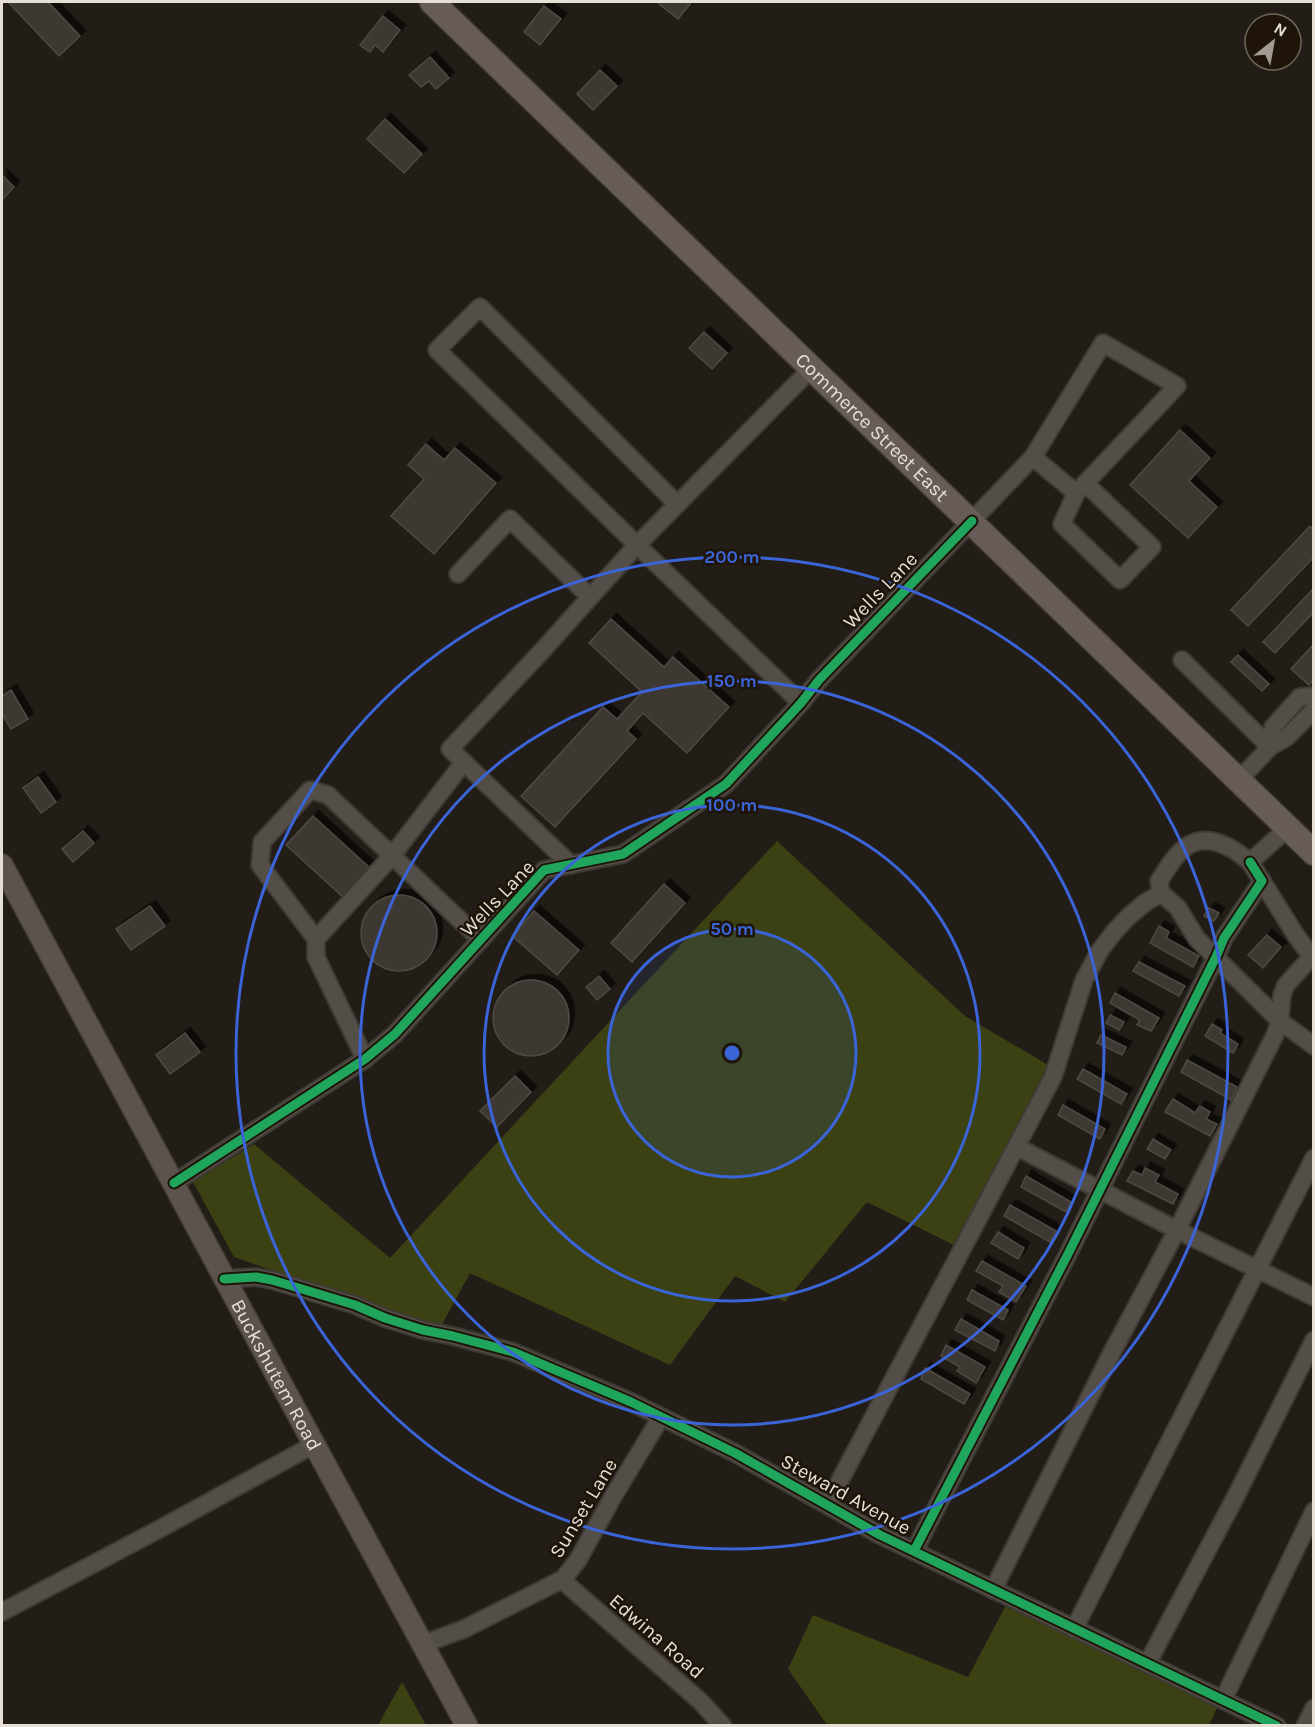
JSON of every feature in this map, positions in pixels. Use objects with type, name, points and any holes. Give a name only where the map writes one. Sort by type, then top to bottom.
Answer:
[{"type":"highway","name":"Commerce Street East","points":[[432,2],[1314,853]]},
{"type":"main road","name":"Buckshutem Road","points":[[2,865],[467,1725]]},
{"type":"street","points":[[677,504],[480,307],[437,350],[801,703]]},
{"type":"street","name":"Wells Lane","points":[[174,1184],[365,1059],[395,1034],[544,870],[623,854],[726,784],[801,703],[819,680],[1032,457],[1103,343],[1177,386],[1081,488]]},
{"type":"street","points":[[571,865],[450,749],[637,545],[812,368]]},
{"type":"street","points":[[1032,457],[1081,488],[1152,547],[1120,580],[1062,524],[1081,488]]},
{"type":"street","points":[[458,574],[510,519],[590,597]]},
{"type":"street","points":[[1182,660],[1270,747]]},
{"type":"street","points":[[1270,747],[1273,727],[1307,696]]},
{"type":"street","points":[[1239,780],[1270,747],[1287,737],[1314,710]]},
{"type":"street","points":[[316,939],[391,857],[464,762]]},
{"type":"street","points":[[365,1059],[316,957],[316,939],[260,865],[262,842],[310,790],[328,795],[481,940]]},
{"type":"street","points":[[1250,862],[1288,828]]},
{"type":"street","points":[[993,1590],[1275,1035],[1280,1021],[1282,995],[1286,985],[1312,955],[1295,934],[1250,862],[1227,846],[1206,840],[1192,842],[1176,856],[1159,881],[1161,893],[1178,908],[1197,939],[1280,1021],[1314,1047]]},
{"type":"street","points":[[914,1551],[1100,1190],[1224,938],[1262,881]]},
{"type":"street","points":[[827,1505],[1053,1077],[1083,980],[1114,932],[1146,902],[1161,893]]},
{"type":"street","points":[[1017,1148],[1256,1270],[1314,1297]]},
{"type":"street","points":[[1074,1629],[1314,1158]]},
{"type":"street","name":"Steward Avenue","points":[[224,1279],[256,1277],[272,1280],[355,1305],[385,1318],[423,1330],[513,1352],[662,1417],[735,1453],[880,1535],[1277,1725]]},
{"type":"street","points":[[1148,1664],[1314,1340]]},
{"type":"street","name":"Sunset Lane","points":[[423,1644],[464,1629],[562,1580],[578,1560],[662,1417]]},
{"type":"street","points":[[2,1612],[315,1444]]},
{"type":"street","points":[[1223,1700],[1314,1511]]},
{"type":"street","name":"Edwina Road","points":[[562,1580],[700,1701],[723,1725]]},
{"type":"street","points":[[1305,1725],[1314,1708]]},
{"type":"green space","points":[[777,841],[965,1016],[1055,1069],[962,1249],[867,1202],[785,1302],[735,1276],[670,1365],[470,1273],[439,1330],[234,1257],[193,1182],[254,1144],[390,1258]]},
{"type":"green space","points":[[1014,1590],[1225,1692],[1209,1725],[827,1725],[788,1669],[813,1615],[968,1677]]},
{"type":"green space","points":[[402,1682],[426,1725],[378,1725]]},
{"type":"building","points":[[8,2],[48,2],[80,36],[59,56]]},
{"type":"building","points":[[661,2],[691,3],[678,19],[659,4]]},
{"type":"building","points":[[544,6],[561,19],[540,45],[524,32]]},
{"type":"building","points":[[383,16],[400,30],[383,52],[375,45],[370,52],[360,45]]},
{"type":"building","points":[[430,57],[449,78],[436,89],[429,81],[421,87],[409,75]]},
{"type":"building","points":[[600,70],[617,86],[593,110],[577,94]]},
{"type":"building","points":[[385,119],[422,154],[404,173],[367,139]]},
{"type":"building","points":[[2,175],[14,187],[2,200]]},
{"type":"building","points":[[704,332],[727,353],[712,369],[689,348]]},
{"type":"building","points":[[1180,430],[1210,458],[1189,481],[1217,507],[1188,538],[1130,485]]},
{"type":"building","points":[[426,444],[444,460],[455,448],[496,483],[434,554],[391,516],[424,479],[408,465]]},
{"type":"building","points":[[1310,526],[1314,530],[1314,557],[1248,626],[1231,610]]},
{"type":"building","points":[[1314,588],[1314,612],[1275,653],[1263,642]]},
{"type":"building","points":[[611,619],[664,667],[673,657],[729,707],[687,753],[643,713],[627,731],[636,739],[555,827],[521,796],[603,707],[617,719],[642,692],[589,643]]},
{"type":"building","points":[[1314,644],[1314,679],[1309,685],[1291,669]]},
{"type":"building","points":[[1238,655],[1269,684],[1262,691],[1231,662]]},
{"type":"building","points":[[11,690],[28,719],[11,729],[2,714],[2,696]]},
{"type":"building","points":[[38,777],[56,802],[41,813],[23,788]]},
{"type":"building","points":[[313,816],[371,869],[344,898],[286,845]]},
{"type":"building","points":[[83,831],[94,843],[73,862],[62,849]]},
{"type":"building","points":[[664,884],[685,903],[632,962],[611,943]]},
{"type":"building","points":[[392,895],[406,895],[420,901],[431,912],[437,926],[434,948],[426,960],[406,971],[392,971],[378,965],[367,954],[361,940],[361,926],[367,912],[378,901]]},
{"type":"building","points":[[150,906],[165,926],[131,950],[116,929]]},
{"type":"building","points":[[1209,908],[1219,913],[1214,921],[1204,916]]},
{"type":"building","points":[[534,911],[579,950],[557,975],[512,936]]},
{"type":"building","points":[[1159,926],[1169,932],[1166,938],[1199,956],[1193,967],[1150,943]]},
{"type":"building","points":[[1267,935],[1281,947],[1263,968],[1248,955]]},
{"type":"building","points":[[1139,962],[1185,986],[1179,996],[1133,971]]},
{"type":"building","points":[[599,976],[610,989],[597,1000],[586,987]]},
{"type":"building","points":[[531,980],[546,983],[558,991],[566,1003],[569,1018],[566,1033],[558,1045],[546,1053],[531,1056],[516,1053],[504,1045],[496,1033],[493,1018],[496,1003],[504,991],[516,983]]},
{"type":"building","points":[[1115,993],[1159,1018],[1151,1031],[1137,1025],[1140,1020],[1110,1003]]},
{"type":"building","points":[[1110,1015],[1124,1022],[1119,1030],[1106,1023]]},
{"type":"building","points":[[1212,1024],[1222,1030],[1220,1033],[1238,1044],[1233,1053],[1205,1036]]},
{"type":"building","points":[[185,1033],[200,1052],[170,1074],[156,1055]]},
{"type":"building","points":[[1101,1035],[1126,1047],[1122,1055],[1097,1043]]},
{"type":"building","points":[[1187,1060],[1237,1087],[1231,1100],[1181,1072]]},
{"type":"building","points":[[1083,1069],[1127,1094],[1121,1104],[1077,1079]]},
{"type":"building","points":[[515,1076],[531,1092],[497,1127],[480,1111]]},
{"type":"building","points":[[1173,1099],[1195,1113],[1200,1106],[1210,1112],[1206,1119],[1217,1124],[1210,1136],[1165,1112]]},
{"type":"building","points":[[1063,1105],[1105,1129],[1100,1139],[1058,1115]]},
{"type":"building","points":[[1153,1139],[1171,1150],[1165,1159],[1147,1149]]},
{"type":"building","points":[[1145,1168],[1159,1175],[1155,1182],[1178,1194],[1173,1204],[1127,1181],[1133,1171],[1142,1175]]},
{"type":"building","points":[[1026,1176],[1071,1202],[1066,1212],[1021,1187]]},
{"type":"building","points":[[1010,1205],[1056,1231],[1050,1242],[1004,1216]]},
{"type":"building","points":[[998,1232],[1024,1248],[1018,1259],[991,1243]]},
{"type":"building","points":[[982,1261],[1026,1286],[1016,1302],[999,1292],[1003,1286],[976,1271]]},
{"type":"building","points":[[972,1290],[1008,1310],[1003,1320],[967,1300]]},
{"type":"building","points":[[961,1319],[999,1341],[995,1351],[955,1330]]},
{"type":"building","points":[[946,1345],[985,1367],[976,1383],[957,1371],[960,1367],[941,1356]]},
{"type":"building","points":[[925,1368],[970,1394],[964,1404],[921,1379]]},
{"type":"cycle path","points":[[174,1183],[365,1059],[395,1034],[544,870],[623,854],[726,784],[801,703],[819,680],[972,521]]},
{"type":"cycle path","points":[[914,1551],[1068,1254],[1224,938],[1262,881],[1250,862]]},
{"type":"cycle path","points":[[224,1279],[256,1277],[272,1280],[355,1305],[385,1318],[423,1330],[513,1352],[631,1402],[735,1453],[880,1535],[1277,1726]]}]
